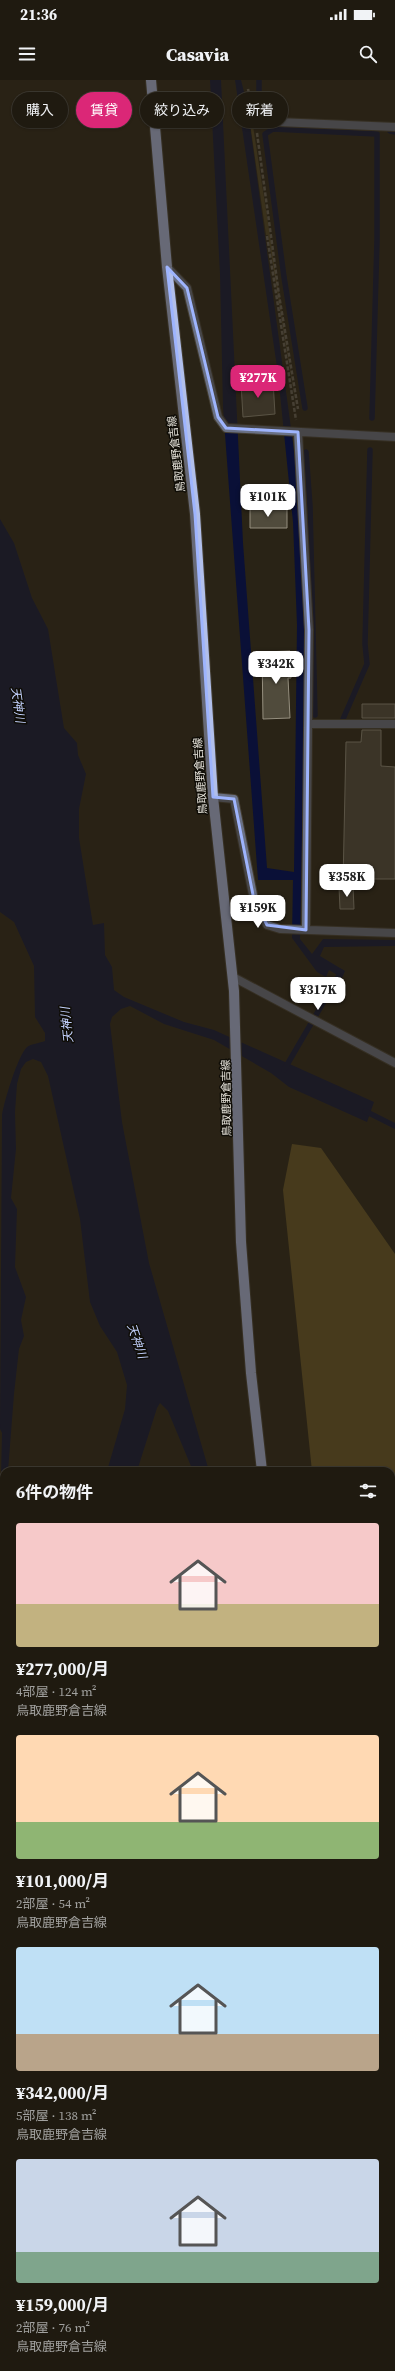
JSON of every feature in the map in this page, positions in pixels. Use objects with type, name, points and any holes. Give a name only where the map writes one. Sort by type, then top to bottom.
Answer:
[{"type":"main road","name":"鳥取鹿野倉吉線","points":[[151,80],[167,267],[195,514],[213,797],[234,990],[238,1073],[241,1242],[251,1373],[262,1467]]},
{"type":"street","points":[[288,122],[395,127]]},
{"type":"street","points":[[167,267],[187,288],[218,417],[226,428],[395,437]]},
{"type":"street","points":[[298,432],[307,564],[309,724],[306,930]]},
{"type":"street","points":[[309,724],[395,724]]},
{"type":"street","points":[[213,797],[234,799],[254,900],[267,925],[280,929],[395,933]]},
{"type":"street","points":[[232,977],[395,1063]]},
{"type":"path","points":[[255,128],[298,409]]},
{"type":"path","points":[[266,236],[298,432]]},
{"type":"highlighted area","points":[[167,267],[187,288],[218,417],[226,428],[298,432],[309,630],[306,930],[267,925],[254,900],[234,799],[213,797],[195,514]]},
{"type":"shaded area","points":[[251,128],[253,128],[297,411],[268,235],[266,235]]},
{"type":"shaded area","points":[[292,1144],[321,1148],[395,1254],[395,1467],[312,1467],[283,1190]]},
{"type":"water","points":[[210,80],[221,80],[222,92],[211,92]]},
{"type":"water","points":[[235,80],[241,80],[244,92],[237,92]]},
{"type":"water","points":[[212,128],[223,128],[243,543],[267,868],[294,872],[297,625],[293,522],[278,374],[242,128],[250,128],[293,443],[301,517],[304,629],[306,640],[300,939],[312,954],[323,939],[395,940],[395,946],[324,947],[320,956],[345,971],[342,978],[329,970],[326,977],[317,972],[292,938],[293,880],[258,880],[223,407],[220,274]]},
{"type":"water","name":"天神川","points":[[0,519],[14,543],[32,598],[48,629],[64,728],[77,743],[78,755],[86,774],[79,809],[79,838],[93,925],[104,923],[105,955],[112,967],[114,990],[124,997],[184,1022],[214,1030],[374,1102],[367,1122],[289,1087],[271,1073],[214,1040],[164,1024],[130,1006],[121,1009],[112,1017],[110,1024],[122,1122],[149,1263],[208,1467],[191,1467],[168,1411],[160,1403],[157,1408],[138,1467],[108,1467],[125,1409],[127,1385],[117,1352],[100,1326],[90,1302],[80,1219],[48,1076],[41,1062],[33,1059],[26,1062],[21,1069],[17,1084],[15,1112],[16,1149],[11,1198],[17,1209],[15,1267],[26,1297],[21,1320],[24,1336],[19,1349],[8,1467],[1,1467],[2,1433],[0,1429],[2,1115],[12,1079],[23,1052],[29,1046],[45,1041],[45,1033],[35,1017],[34,966],[14,922],[0,912]]},
{"type":"building","points":[[273,381],[275,414],[243,417],[241,383]]},
{"type":"building","points":[[250,509],[287,509],[287,528],[250,528]]},
{"type":"building","points":[[290,651],[291,678],[288,678],[290,718],[263,719],[262,652]]},
{"type":"building","points":[[362,704],[395,704],[395,718],[362,718]]},
{"type":"building","points":[[362,730],[381,730],[381,766],[395,767],[395,879],[368,879],[368,884],[343,883],[346,742],[361,742]]},
{"type":"building","points":[[353,886],[354,909],[340,909],[339,887]]},
{"type":"waterway","points":[[259,80],[259,92]]},
{"type":"waterway","points":[[305,408],[284,277],[265,134],[273,129],[377,134],[377,240],[372,418]]},
{"type":"waterway","points":[[390,131],[395,132]]},
{"type":"waterway","points":[[343,719],[367,664],[365,644],[370,450]]},
{"type":"waterway","points":[[306,452],[310,506],[315,715]]},
{"type":"waterway","points":[[284,1070],[341,972],[339,971]]},
{"type":"waterway","points":[[365,1111],[395,1126]]}]
